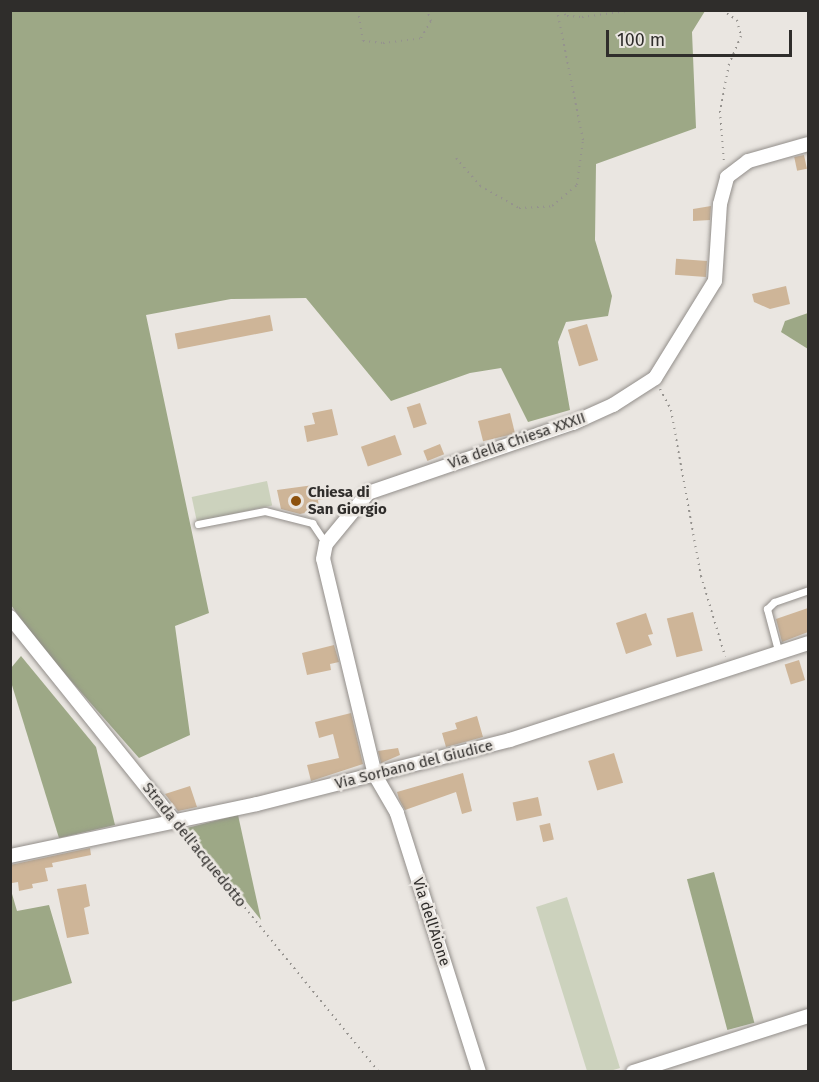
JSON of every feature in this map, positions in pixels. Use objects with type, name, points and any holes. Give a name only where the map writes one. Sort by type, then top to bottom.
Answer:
[{"type":"street","points":[[727,177],[748,161],[808,144]]},
{"type":"street","name":"Via della Chiesa XXXII","points":[[326,544],[368,493],[573,423],[613,405],[655,378],[715,281],[720,204],[727,177]]},
{"type":"street","points":[[326,544],[323,559],[375,775]]},
{"type":"street","name":"Strada dell'acquedotto","points":[[10,617],[175,822]]},
{"type":"street","name":"Via Sorbano del Giudice","points":[[10,856],[175,822],[375,775],[510,740],[729,671],[808,643]]},
{"type":"street","name":"Via dell'Aione","points":[[375,775],[397,813],[479,1071]]},
{"type":"street","points":[[633,1071],[808,1016]]},
{"type":"lane","points":[[198,524],[265,511],[312,523],[326,544]]},
{"type":"lane","points":[[779,654],[767,609],[774,602],[808,590]]},
{"type":"path","points":[[358,10],[363,40],[383,43],[421,38],[431,21],[427,10]]},
{"type":"path","points":[[558,10],[567,16],[582,17],[636,10]]},
{"type":"path","points":[[456,158],[480,186],[519,208],[552,206],[577,185],[583,140],[558,10]]},
{"type":"path","points":[[722,10],[737,20],[741,36],[729,64],[720,111],[727,177]]},
{"type":"path","points":[[655,378],[671,410],[701,576],[729,671]]},
{"type":"path","name":"Strada dell'acquedotto","points":[[175,822],[379,1071]]},
{"type":"green space","points":[[10,11],[705,11],[692,32],[696,128],[596,164],[595,240],[612,296],[608,316],[566,322],[558,342],[570,410],[528,422],[501,368],[470,373],[391,401],[306,298],[231,299],[146,315],[209,613],[175,626],[190,735],[139,758],[36,641],[11,605]]},
{"type":"green space","points":[[808,313],[808,349],[781,332],[785,321]]},
{"type":"green space","points":[[267,481],[272,505],[197,521],[192,497]]},
{"type":"green space","points":[[21,656],[96,747],[115,825],[59,838],[11,682],[11,668]]},
{"type":"green space","points":[[238,815],[261,920],[187,828]]},
{"type":"green space","points":[[714,872],[754,1023],[727,1030],[687,879]]},
{"type":"green space","points":[[10,887],[17,911],[49,905],[72,983],[11,1002]]},
{"type":"green space","points":[[567,897],[620,1068],[610,1071],[587,1071],[536,907]]},
{"type":"building","points":[[804,155],[807,169],[797,171],[794,157]]},
{"type":"building","points":[[711,206],[710,220],[693,221],[693,209]]},
{"type":"building","points":[[676,259],[707,261],[706,277],[675,275]]},
{"type":"building","points":[[786,286],[790,304],[770,309],[754,302],[752,294]]},
{"type":"building","points":[[270,315],[273,331],[178,349],[175,334]]},
{"type":"building","points":[[587,324],[598,360],[579,366],[568,330]]},
{"type":"building","points":[[420,403],[427,424],[413,428],[407,407]]},
{"type":"building","points":[[332,409],[338,435],[307,442],[304,426],[315,424],[312,413]]},
{"type":"building","points":[[510,413],[515,433],[483,441],[478,421]]},
{"type":"building","points":[[395,435],[402,455],[368,467],[361,447]]},
{"type":"building","points":[[440,444],[444,454],[427,461],[423,451]]},
{"type":"building","name":"Chiesa di San Giorgio","points":[[321,484],[324,499],[318,500],[320,514],[311,516],[310,512],[300,514],[281,509],[277,490]]},
{"type":"building","points":[[808,608],[808,632],[782,642],[776,619]]},
{"type":"building","points":[[693,612],[703,651],[676,657],[667,619]]},
{"type":"building","points":[[646,613],[653,634],[648,635],[652,645],[626,654],[616,623]]},
{"type":"building","points":[[334,645],[339,662],[330,664],[331,670],[307,675],[302,653]]},
{"type":"building","points":[[799,660],[805,680],[791,684],[785,664]]},
{"type":"building","points":[[351,713],[363,764],[311,781],[307,765],[339,758],[333,734],[319,738],[315,722]]},
{"type":"building","points":[[477,716],[483,737],[446,747],[442,733],[457,729],[455,723]]},
{"type":"building","points":[[398,748],[400,755],[381,763],[378,751]]},
{"type":"building","points":[[614,753],[623,783],[597,791],[588,761]]},
{"type":"building","points":[[463,773],[472,811],[462,814],[456,792],[405,810],[399,799],[397,792]]},
{"type":"building","points":[[190,786],[197,807],[178,811],[165,794]]},
{"type":"building","points":[[538,797],[542,816],[517,821],[513,802]]},
{"type":"building","points":[[550,823],[554,840],[543,842],[539,825]]},
{"type":"building","points":[[90,848],[91,855],[52,863],[53,867],[45,868],[48,881],[32,884],[33,888],[19,891],[18,882],[12,883],[10,865]]},
{"type":"building","points":[[86,884],[90,906],[84,908],[89,934],[67,938],[57,889]]},
{"type":"place","name":"Chiesa di San Giorgio","points":[[296,501]]}]
